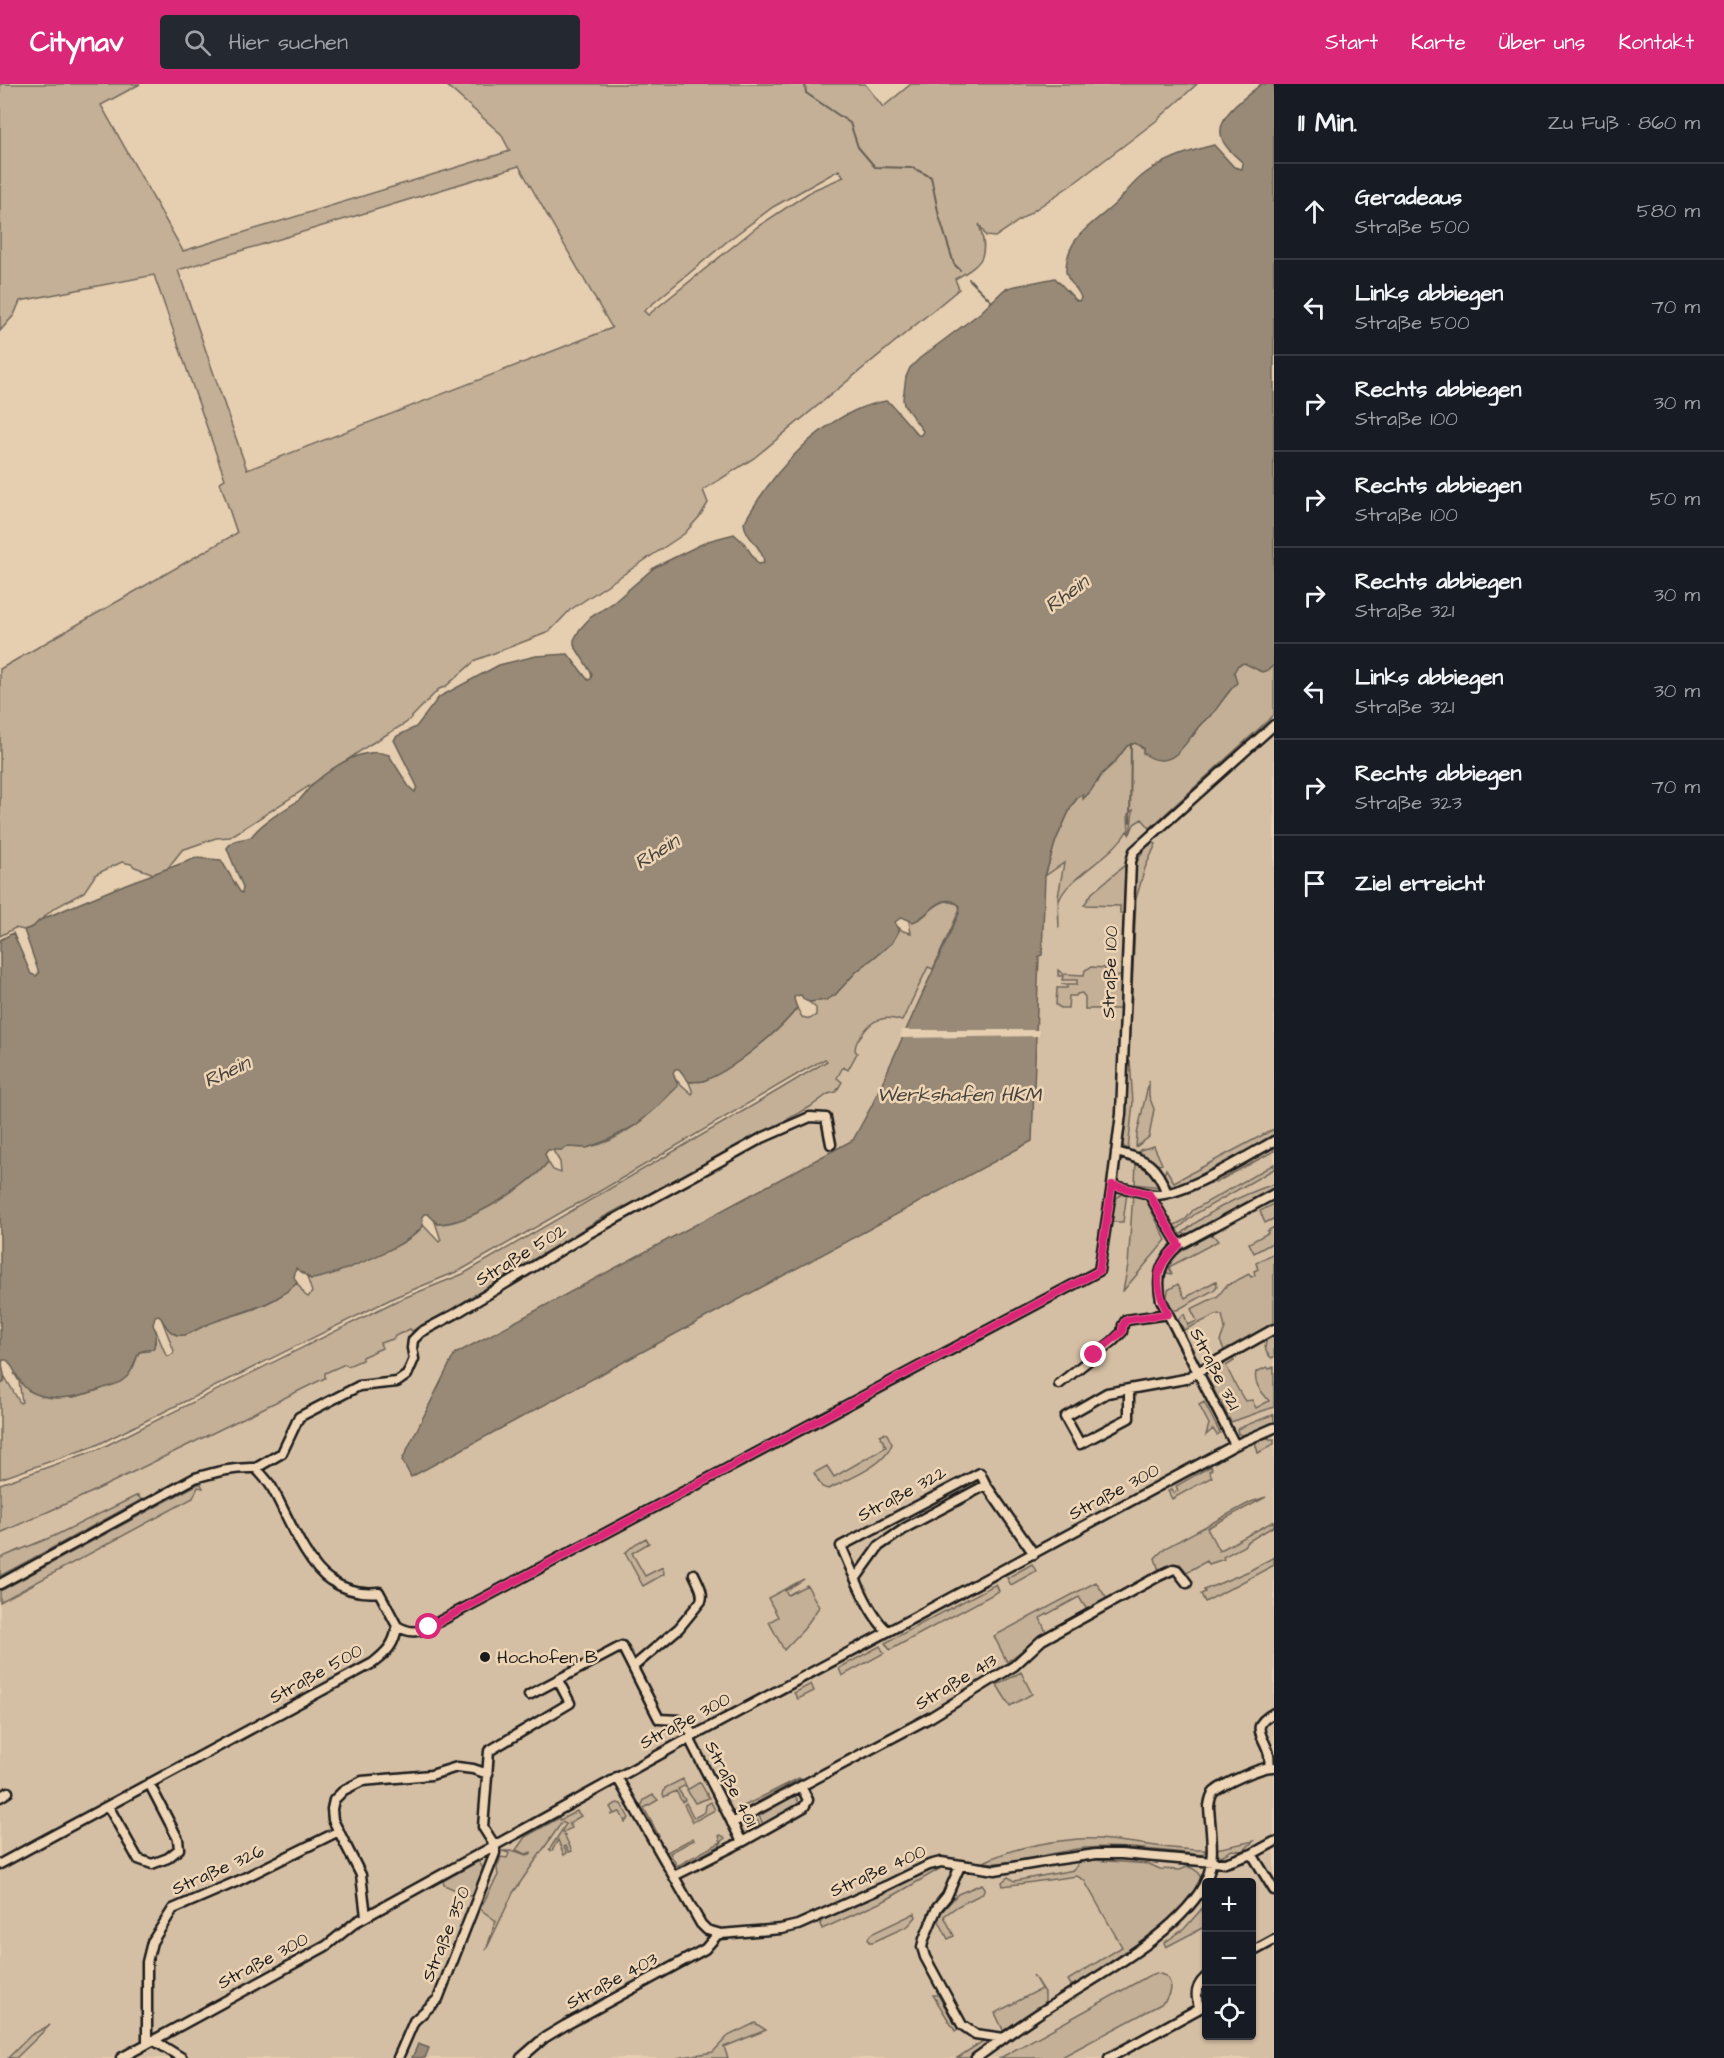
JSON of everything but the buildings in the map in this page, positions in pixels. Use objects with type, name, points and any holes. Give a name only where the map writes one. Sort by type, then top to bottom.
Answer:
[{"type":"street","name":"Straße 100","points":[[1112,1185],[1121,1114],[1128,908],[1131,862],[1134,851],[1274,725]]},
{"type":"street","name":"Straße 502","points":[[256,1468],[282,1453],[299,1417],[360,1386],[397,1382],[407,1375],[414,1359],[413,1340],[421,1332],[584,1236],[762,1138],[810,1117],[825,1118],[831,1144]]},
{"type":"street","points":[[0,1584],[195,1478],[228,1469],[256,1468],[270,1484],[310,1558],[329,1580],[357,1592],[379,1592],[397,1626],[406,1632],[416,1632],[1099,1271],[1112,1185],[1156,1196],[1189,1187],[1274,1141]]},
{"type":"street","points":[[1116,1152],[1132,1156],[1154,1167],[1167,1193]]},
{"type":"street","points":[[1149,1194],[1179,1245]]},
{"type":"street","name":"Straße 321","points":[[1235,1445],[1161,1300],[1158,1276],[1168,1254],[1179,1245],[1274,1194]]},
{"type":"street","points":[[1059,1384],[1113,1341],[1122,1332],[1126,1320],[1168,1314]]},
{"type":"street","points":[[1129,1389],[1129,1418],[1080,1444],[1065,1417],[1107,1393],[1185,1378],[1274,1329]]},
{"type":"street","name":"Straße 300","points":[[121,2058],[326,1946],[366,1916],[692,1736],[1235,1445],[1274,1428]]},
{"type":"street","name":"Straße 322","points":[[888,1631],[873,1612],[841,1546],[980,1473],[986,1485]]},
{"type":"street","points":[[856,1578],[879,1546],[907,1527],[986,1485],[1034,1554]]},
{"type":"street","name":"Straße 413","points":[[732,1823],[931,1717],[1014,1666],[1042,1640],[1159,1576],[1174,1569],[1187,1583]]},
{"type":"street","points":[[633,1667],[679,1628],[700,1601],[701,1590],[694,1574]]},
{"type":"street","name":"Straße 500","points":[[0,1864],[373,1663],[389,1650],[396,1637],[397,1626]]},
{"type":"street","points":[[529,1695],[622,1646],[659,1719],[679,1720],[692,1736]]},
{"type":"street","points":[[495,1846],[483,1827],[489,1751],[570,1703],[558,1680]]},
{"type":"street","points":[[976,2058],[1037,2015],[1092,1983],[1174,1922],[1189,1907],[1202,1890],[1212,1863],[1210,1798],[1215,1791],[1259,1769],[1272,1767],[1271,1754],[1259,1729],[1259,1724],[1274,1713]]},
{"type":"street","name":"Straße 401","points":[[674,1876],[742,1842],[692,1736]]},
{"type":"street","points":[[366,1916],[361,1875],[333,1820],[334,1800],[344,1790],[362,1781],[430,1775],[457,1767],[488,1774]]},
{"type":"street","points":[[617,1777],[701,1923],[707,1930],[718,1934]]},
{"type":"street","points":[[108,1806],[138,1859],[152,1864],[168,1858],[179,1849],[178,1839],[149,1783]]},
{"type":"street","points":[[742,1842],[804,1807],[808,1800],[801,1786]]},
{"type":"street","name":"Straße 326","points":[[150,2042],[147,1962],[152,1942],[173,1909],[238,1881],[339,1831]]},
{"type":"street","name":"Straße 400","points":[[718,1934],[781,1929],[798,1924],[928,1865],[941,1862],[995,1870],[1096,1854],[1121,1854],[1212,1863],[1237,1861],[1274,1842]]},
{"type":"street","name":"Straße 350","points":[[398,2058],[414,2021],[438,1998],[495,1853],[495,1846]]},
{"type":"street","points":[[1252,1854],[1274,1890]]},
{"type":"street","points":[[960,1866],[947,1896],[937,1908],[922,1947],[925,1957],[962,2025],[975,2034],[1004,2038]]},
{"type":"street","name":"Straße 403","points":[[521,2058],[544,2038],[564,2026],[705,1949],[718,1934]]},
{"type":"street","points":[[1256,1949],[1274,1940]]},
{"type":"street","points":[[1109,2058],[1200,2008],[1196,1992],[1202,1981]]},
{"type":"street","points":[[150,2042],[182,2058]]},
{"type":"shaded area","points":[[0,84],[140,84],[101,105],[183,251],[510,151],[501,134],[445,84],[865,84],[883,107],[911,84],[1197,84],[1156,121],[1077,181],[995,237],[986,236],[979,224],[984,244],[982,258],[955,279],[959,289],[754,458],[703,490],[708,503],[684,534],[570,610],[549,632],[476,660],[445,687],[439,689],[406,723],[230,837],[216,838],[182,850],[167,869],[154,874],[122,862],[96,874],[84,892],[53,909],[33,927],[24,930],[15,928],[0,936],[0,669],[237,533],[220,482],[225,479],[154,275],[20,301],[14,315],[0,331]],"holes":[[[519,166],[612,328],[247,470],[178,270]],[[839,170],[844,177],[813,190],[757,227],[648,315],[644,311],[730,239],[773,207]]]},
{"type":"shaded area","points":[[1244,663],[1255,666],[1259,671],[1268,670],[1274,665],[1274,715],[1150,828],[1142,819],[1134,824],[1130,834],[1133,810],[1128,814],[1129,834],[1127,831],[1111,850],[1070,884],[1063,892],[1058,906],[1064,863],[1045,876],[1056,840],[1072,805],[1079,796],[1098,782],[1102,774],[1127,746],[1135,743],[1144,751],[1193,736],[1236,683],[1234,672],[1238,665]]},
{"type":"shaded area","points":[[1274,700],[1274,2058],[0,2058],[0,1529],[411,1328],[412,1331],[600,1219],[810,1107],[829,1092],[835,1094],[842,1082],[837,1079],[843,1067],[848,1069],[857,1053],[854,1047],[860,1036],[873,1021],[880,1018],[902,1021],[928,966],[933,969],[872,1105],[853,1140],[402,1460],[411,1477],[1032,1141],[1039,956],[1042,954],[1045,876]]},
{"type":"shaded area","points":[[1156,844],[1145,868],[1136,899],[1131,1013],[1129,1013],[1134,866],[1147,846]]},
{"type":"shaded area","points":[[1125,865],[1124,914],[1120,913],[1120,906],[1084,905],[1092,893]]},
{"type":"shaded area","points":[[946,901],[958,904],[960,909],[933,969],[928,967],[902,1021],[891,1018],[880,1019],[867,1028],[856,1043],[857,1053],[848,1070],[843,1067],[837,1078],[842,1082],[836,1092],[828,1094],[810,1107],[625,1208],[624,1206],[600,1219],[437,1318],[412,1331],[410,1329],[393,1339],[380,1343],[382,1348],[362,1357],[362,1360],[348,1366],[345,1364],[325,1373],[325,1378],[90,1493],[0,1533],[0,1484],[99,1449],[396,1301],[463,1274],[827,1061],[825,1059],[803,1071],[585,1200],[461,1270],[395,1297],[97,1445],[0,1479],[0,1385],[4,1382],[5,1377],[20,1403],[22,1402],[19,1381],[14,1373],[31,1391],[56,1397],[74,1397],[101,1389],[133,1368],[139,1352],[149,1351],[156,1343],[154,1337],[156,1331],[166,1355],[173,1354],[174,1351],[162,1320],[173,1333],[183,1335],[264,1305],[297,1283],[308,1297],[312,1292],[307,1277],[311,1279],[372,1258],[404,1242],[423,1225],[439,1242],[441,1240],[435,1222],[439,1224],[512,1191],[525,1183],[548,1162],[553,1170],[561,1173],[560,1162],[552,1149],[589,1147],[615,1138],[648,1114],[677,1086],[677,1081],[692,1094],[689,1082],[703,1081],[727,1069],[754,1050],[797,1008],[802,1017],[810,1019],[816,1015],[816,1008],[809,1002],[826,1000],[835,995],[856,972],[892,943],[899,931],[898,927],[911,933],[909,922],[919,919],[935,906]]},
{"type":"shaded area","points":[[1091,967],[1105,968],[1105,976],[1121,976],[1120,1009],[1085,1009],[1085,997],[1082,993],[1069,996],[1068,1008],[1056,1005],[1057,988],[1067,988],[1067,985],[1061,984],[1077,984],[1077,980],[1062,980],[1063,976],[1058,976],[1058,970],[1063,974],[1084,975],[1085,970]]},
{"type":"shaded area","points":[[1130,1060],[1133,1103],[1128,1150],[1119,1142],[1122,1139]]},
{"type":"shaded area","points":[[1149,1081],[1149,1096],[1154,1109],[1149,1137],[1136,1147],[1137,1134]]},
{"type":"shaded area","points":[[1274,1129],[1274,1137],[1181,1186],[1170,1188],[1163,1177],[1166,1169],[1174,1182]]},
{"type":"shaded area","points":[[1154,1146],[1162,1164],[1159,1165],[1137,1154],[1140,1150]]},
{"type":"shaded area","points":[[1274,1146],[1274,1151],[1217,1182],[1205,1184],[1191,1192],[1172,1198],[1191,1191]]},
{"type":"shaded area","points":[[1136,1162],[1150,1169],[1160,1184],[1159,1187],[1135,1184]]},
{"type":"shaded area","points":[[1274,1164],[1274,1169],[1195,1214],[1179,1228],[1172,1229],[1171,1227],[1186,1219],[1193,1210]]},
{"type":"shaded area","points":[[1274,1184],[1274,1188],[1191,1233],[1181,1234],[1225,1204]]},
{"type":"shaded area","points":[[1127,1193],[1123,1222],[1110,1222],[1116,1200],[1122,1194]]},
{"type":"shaded area","points":[[1133,1194],[1146,1200],[1166,1240],[1123,1291],[1128,1265]]},
{"type":"shaded area","points":[[1274,1204],[1274,1220],[1265,1223],[1260,1211]]},
{"type":"shaded area","points":[[1274,1227],[1274,1242],[1254,1253],[1249,1243],[1268,1233],[1267,1231]]},
{"type":"shaded area","points":[[1209,1235],[1214,1236],[1218,1241],[1169,1267],[1172,1274],[1167,1273],[1168,1267],[1177,1255]]},
{"type":"shaded area","points":[[1274,1253],[1274,1325],[1225,1352],[1220,1341],[1225,1328],[1222,1315],[1218,1314],[1184,1330],[1178,1319],[1184,1314],[1188,1325],[1197,1321],[1191,1309],[1218,1296],[1226,1286],[1249,1274],[1251,1277],[1255,1275],[1254,1271],[1258,1269],[1256,1263]]},
{"type":"shaded area","points":[[1216,1281],[1217,1286],[1214,1290],[1173,1310],[1167,1297],[1168,1290],[1178,1284],[1185,1298]]},
{"type":"shaded area","points":[[1274,1335],[1274,1357],[1272,1358],[1266,1352],[1265,1344],[1267,1338]]},
{"type":"shaded area","points":[[1232,1358],[1234,1361],[1226,1366],[1237,1389],[1245,1401],[1252,1400],[1256,1408],[1269,1401],[1257,1384],[1256,1372],[1267,1367],[1269,1369],[1274,1367],[1274,1407],[1231,1422],[1205,1373]]},
{"type":"shaded area","points":[[1204,1402],[1220,1433],[1217,1435],[1213,1429],[1206,1435],[1209,1424],[1199,1405]]},
{"type":"shaded area","points":[[1274,1414],[1274,1423],[1243,1435],[1238,1434],[1237,1429]]},
{"type":"shaded area","points":[[887,1434],[892,1444],[888,1452],[874,1466],[828,1489],[822,1487],[814,1473],[827,1466],[834,1477],[886,1447],[880,1435]]},
{"type":"shaded area","points":[[1269,1437],[1270,1440],[1274,1439],[1274,1444],[1258,1453],[1255,1442]]},
{"type":"shaded area","points":[[1211,1466],[1212,1469],[1209,1471],[1212,1477],[1172,1499],[1168,1491],[1172,1489],[1174,1493],[1178,1491],[1176,1486]]},
{"type":"shaded area","points":[[201,1484],[203,1488],[198,1487],[193,1498],[0,1602],[0,1591]]},
{"type":"shaded area","points":[[138,1495],[141,1500],[0,1576],[0,1558],[54,1536]]},
{"type":"shaded area","points":[[1266,1497],[1207,1528],[1219,1551],[1274,1521],[1274,1526],[1244,1546],[1223,1557],[1224,1559],[1209,1564],[1207,1561],[1187,1572],[1180,1564],[1163,1570],[1158,1568],[1155,1558],[1165,1548],[1251,1502]]},
{"type":"shaded area","points":[[646,1538],[649,1543],[632,1553],[645,1576],[663,1567],[664,1574],[643,1586],[625,1553]]},
{"type":"shaded area","points":[[1274,1557],[1274,1565],[1205,1602],[1201,1594],[1205,1592],[1204,1590],[1249,1571]]},
{"type":"shaded area","points":[[1032,1564],[1036,1571],[1011,1585],[1007,1578]]},
{"type":"shaded area","points":[[804,1579],[785,1591],[788,1595],[807,1585],[819,1607],[804,1629],[784,1650],[769,1622],[778,1617],[768,1598]]},
{"type":"shaded area","points":[[1096,1582],[1107,1599],[1087,1610],[1079,1597],[1040,1618],[1046,1632],[1007,1662],[994,1636]]},
{"type":"shaded area","points":[[996,1584],[999,1591],[890,1650],[885,1643]]},
{"type":"shaded area","points":[[880,1646],[884,1653],[842,1676],[839,1668]]},
{"type":"shaded area","points":[[1021,1672],[1032,1694],[1010,1706],[997,1685]]},
{"type":"shaded area","points":[[811,1684],[814,1691],[798,1699],[794,1693]]},
{"type":"shaded area","points":[[799,1778],[743,1810],[736,1810]]},
{"type":"shaded area","points":[[683,1779],[687,1788],[684,1786],[678,1789],[685,1800],[682,1802],[676,1791],[664,1797],[665,1788]]},
{"type":"shaded area","points":[[700,1782],[709,1798],[695,1803],[687,1790]]},
{"type":"shaded area","points":[[653,1795],[658,1800],[644,1808],[659,1836],[656,1837],[641,1807],[644,1800]]},
{"type":"shaded area","points":[[795,1795],[801,1807],[764,1826],[759,1816]]},
{"type":"shaded area","points":[[711,1802],[715,1810],[693,1822],[684,1805],[686,1803],[694,1818],[705,1812],[706,1805]]},
{"type":"shaded area","points":[[617,1803],[621,1804],[629,1818],[625,1822],[620,1812],[614,1814],[610,1807]]},
{"type":"shaded area","points":[[577,1811],[581,1816],[569,1823],[572,1828],[563,1832],[572,1851],[569,1852],[566,1846],[564,1847],[567,1853],[564,1855],[558,1840],[552,1851],[549,1850],[566,1824],[562,1822],[513,1893],[486,1950],[496,1921],[480,1909],[498,1875],[497,1868],[501,1857],[507,1858],[509,1853],[502,1851],[515,1851],[526,1855],[531,1854],[531,1852],[526,1854],[516,1850],[525,1837]]},
{"type":"shaded area","points":[[754,1819],[761,1827],[752,1832],[747,1831],[744,1825]]},
{"type":"shaded area","points":[[721,1835],[725,1838],[719,1846],[682,1866],[677,1866],[721,1842],[719,1836]]},
{"type":"shaded area","points":[[693,1838],[694,1840],[670,1853],[677,1866],[673,1865],[665,1853]]},
{"type":"shaded area","points":[[1078,1839],[1111,1840],[1207,1850],[1202,1855],[1100,1847],[1074,1849],[1007,1862],[984,1862],[1007,1852],[1030,1846]]},
{"type":"shaded area","points":[[1254,1841],[1243,1851],[1232,1850],[1221,1856],[1217,1853],[1216,1849]]},
{"type":"shaded area","points":[[1094,1860],[1149,1864],[1160,1869],[1180,1870],[1187,1867],[1199,1873],[1201,1880],[1182,1908],[1165,1923],[1075,1986],[1071,1985],[1068,1980],[1122,1947],[1084,1880],[1077,1876],[1003,1886],[1002,1882],[1008,1877],[1014,1881],[1074,1870],[1079,1862]]},
{"type":"shaded area","points":[[479,1861],[483,1869],[472,1897],[444,1885],[443,1881]]},
{"type":"shaded area","points":[[941,1868],[886,1900],[822,1929],[820,1924],[822,1920],[882,1894],[922,1873]]},
{"type":"shaded area","points":[[982,1884],[985,1888],[982,1894],[944,1916],[954,1936],[948,1939],[937,1917],[958,1894]]},
{"type":"shaded area","points":[[1202,1909],[1202,1928],[1166,1947],[1164,1943],[1184,1929]]},
{"type":"shaded area","points":[[915,1913],[916,1917],[908,1926],[869,1942],[868,1938],[871,1934]]},
{"type":"shaded area","points":[[1157,1973],[1166,1976],[1171,1987],[1168,1998],[1161,2004],[1060,2058],[1000,2058],[1150,1975]]},
{"type":"shaded area","points":[[1033,1975],[1045,1994],[1045,2003],[1004,2032],[995,2013],[1041,1989]]},
{"type":"shaded area","points":[[933,1995],[938,1995],[958,2029],[955,2031]]},
{"type":"shaded area","points":[[755,2023],[766,2030],[724,2047],[728,2058],[677,2058],[713,2052],[728,2036]]},
{"type":"shaded area","points":[[50,2025],[16,2058],[8,2058],[31,2035]]},
{"type":"shaded area","points":[[983,2041],[989,2043],[968,2058],[957,2058]]},
{"type":"water","points":[[1261,84],[1274,84],[1274,665],[1262,672],[1244,663],[1238,665],[1234,672],[1237,683],[1176,754],[1162,760],[1153,759],[1143,753],[1143,748],[1135,743],[1127,746],[1102,774],[1090,792],[1083,799],[1083,795],[1079,796],[1072,805],[1056,840],[1045,876],[1042,955],[1039,956],[1032,1141],[411,1477],[402,1460],[455,1353],[853,1140],[872,1105],[959,913],[960,906],[953,902],[941,902],[913,922],[902,917],[895,922],[899,930],[892,943],[856,972],[835,995],[826,1000],[809,1002],[801,995],[795,996],[797,1008],[789,1018],[754,1050],[727,1069],[703,1081],[689,1082],[679,1069],[675,1069],[673,1073],[678,1086],[636,1125],[587,1148],[567,1147],[562,1150],[548,1150],[545,1154],[548,1162],[539,1172],[513,1192],[481,1211],[466,1218],[438,1224],[428,1214],[424,1214],[423,1225],[405,1241],[389,1250],[336,1273],[311,1279],[296,1268],[294,1277],[297,1283],[286,1292],[263,1305],[188,1334],[174,1334],[159,1315],[155,1316],[154,1348],[139,1352],[129,1374],[115,1384],[74,1397],[46,1397],[28,1390],[19,1380],[10,1363],[3,1360],[4,1382],[0,1385],[0,940],[13,933],[31,974],[36,976],[39,973],[24,930],[33,927],[40,920],[126,884],[196,858],[221,860],[242,893],[243,887],[227,848],[235,841],[251,837],[261,826],[299,800],[314,783],[339,764],[369,753],[389,755],[409,787],[415,792],[417,786],[394,740],[397,736],[416,727],[439,697],[499,665],[536,656],[568,654],[588,680],[591,679],[592,674],[574,645],[580,629],[591,617],[613,603],[655,567],[708,541],[734,534],[744,543],[758,564],[764,563],[744,523],[770,483],[803,446],[842,417],[864,407],[886,401],[918,435],[921,435],[923,431],[904,405],[903,399],[906,377],[910,368],[980,313],[1004,290],[1011,287],[1055,278],[1079,301],[1080,294],[1068,278],[1066,271],[1067,259],[1076,240],[1142,176],[1176,157],[1214,145],[1234,167],[1242,169],[1243,163],[1223,141],[1222,124],[1232,109]]},
{"type":"water","points":[[418,2044],[429,2048],[425,2058],[412,2058]]},
{"type":"pier","points":[[902,1030],[1039,1030],[1039,1036],[900,1038]]},
{"type":"waterway","points":[[805,84],[806,93],[850,123],[858,147],[875,167],[913,168],[931,177],[939,216],[954,264],[960,270]]},
{"type":"waterway","points":[[969,279],[991,301]]},
{"type":"waterway","points":[[1130,822],[1131,744]]},
{"type":"place","name":"Hochofen B","points":[[485,1657]]},
{"type":"route","points":[[429,1627],[1099,1271],[1112,1185],[1149,1194],[1179,1245],[1168,1254],[1158,1276],[1161,1300],[1168,1314],[1126,1320],[1122,1332],[1094,1355]]},
{"type":"water label","name":"Rhein","points":[[1067,594]]},
{"type":"water label","name":"Rhein","points":[[657,852]]},
{"type":"water label","name":"Rhein","points":[[227,1072]]},
{"type":"water label","name":"Werkshafen HKM","points":[[959,1095]]}]
